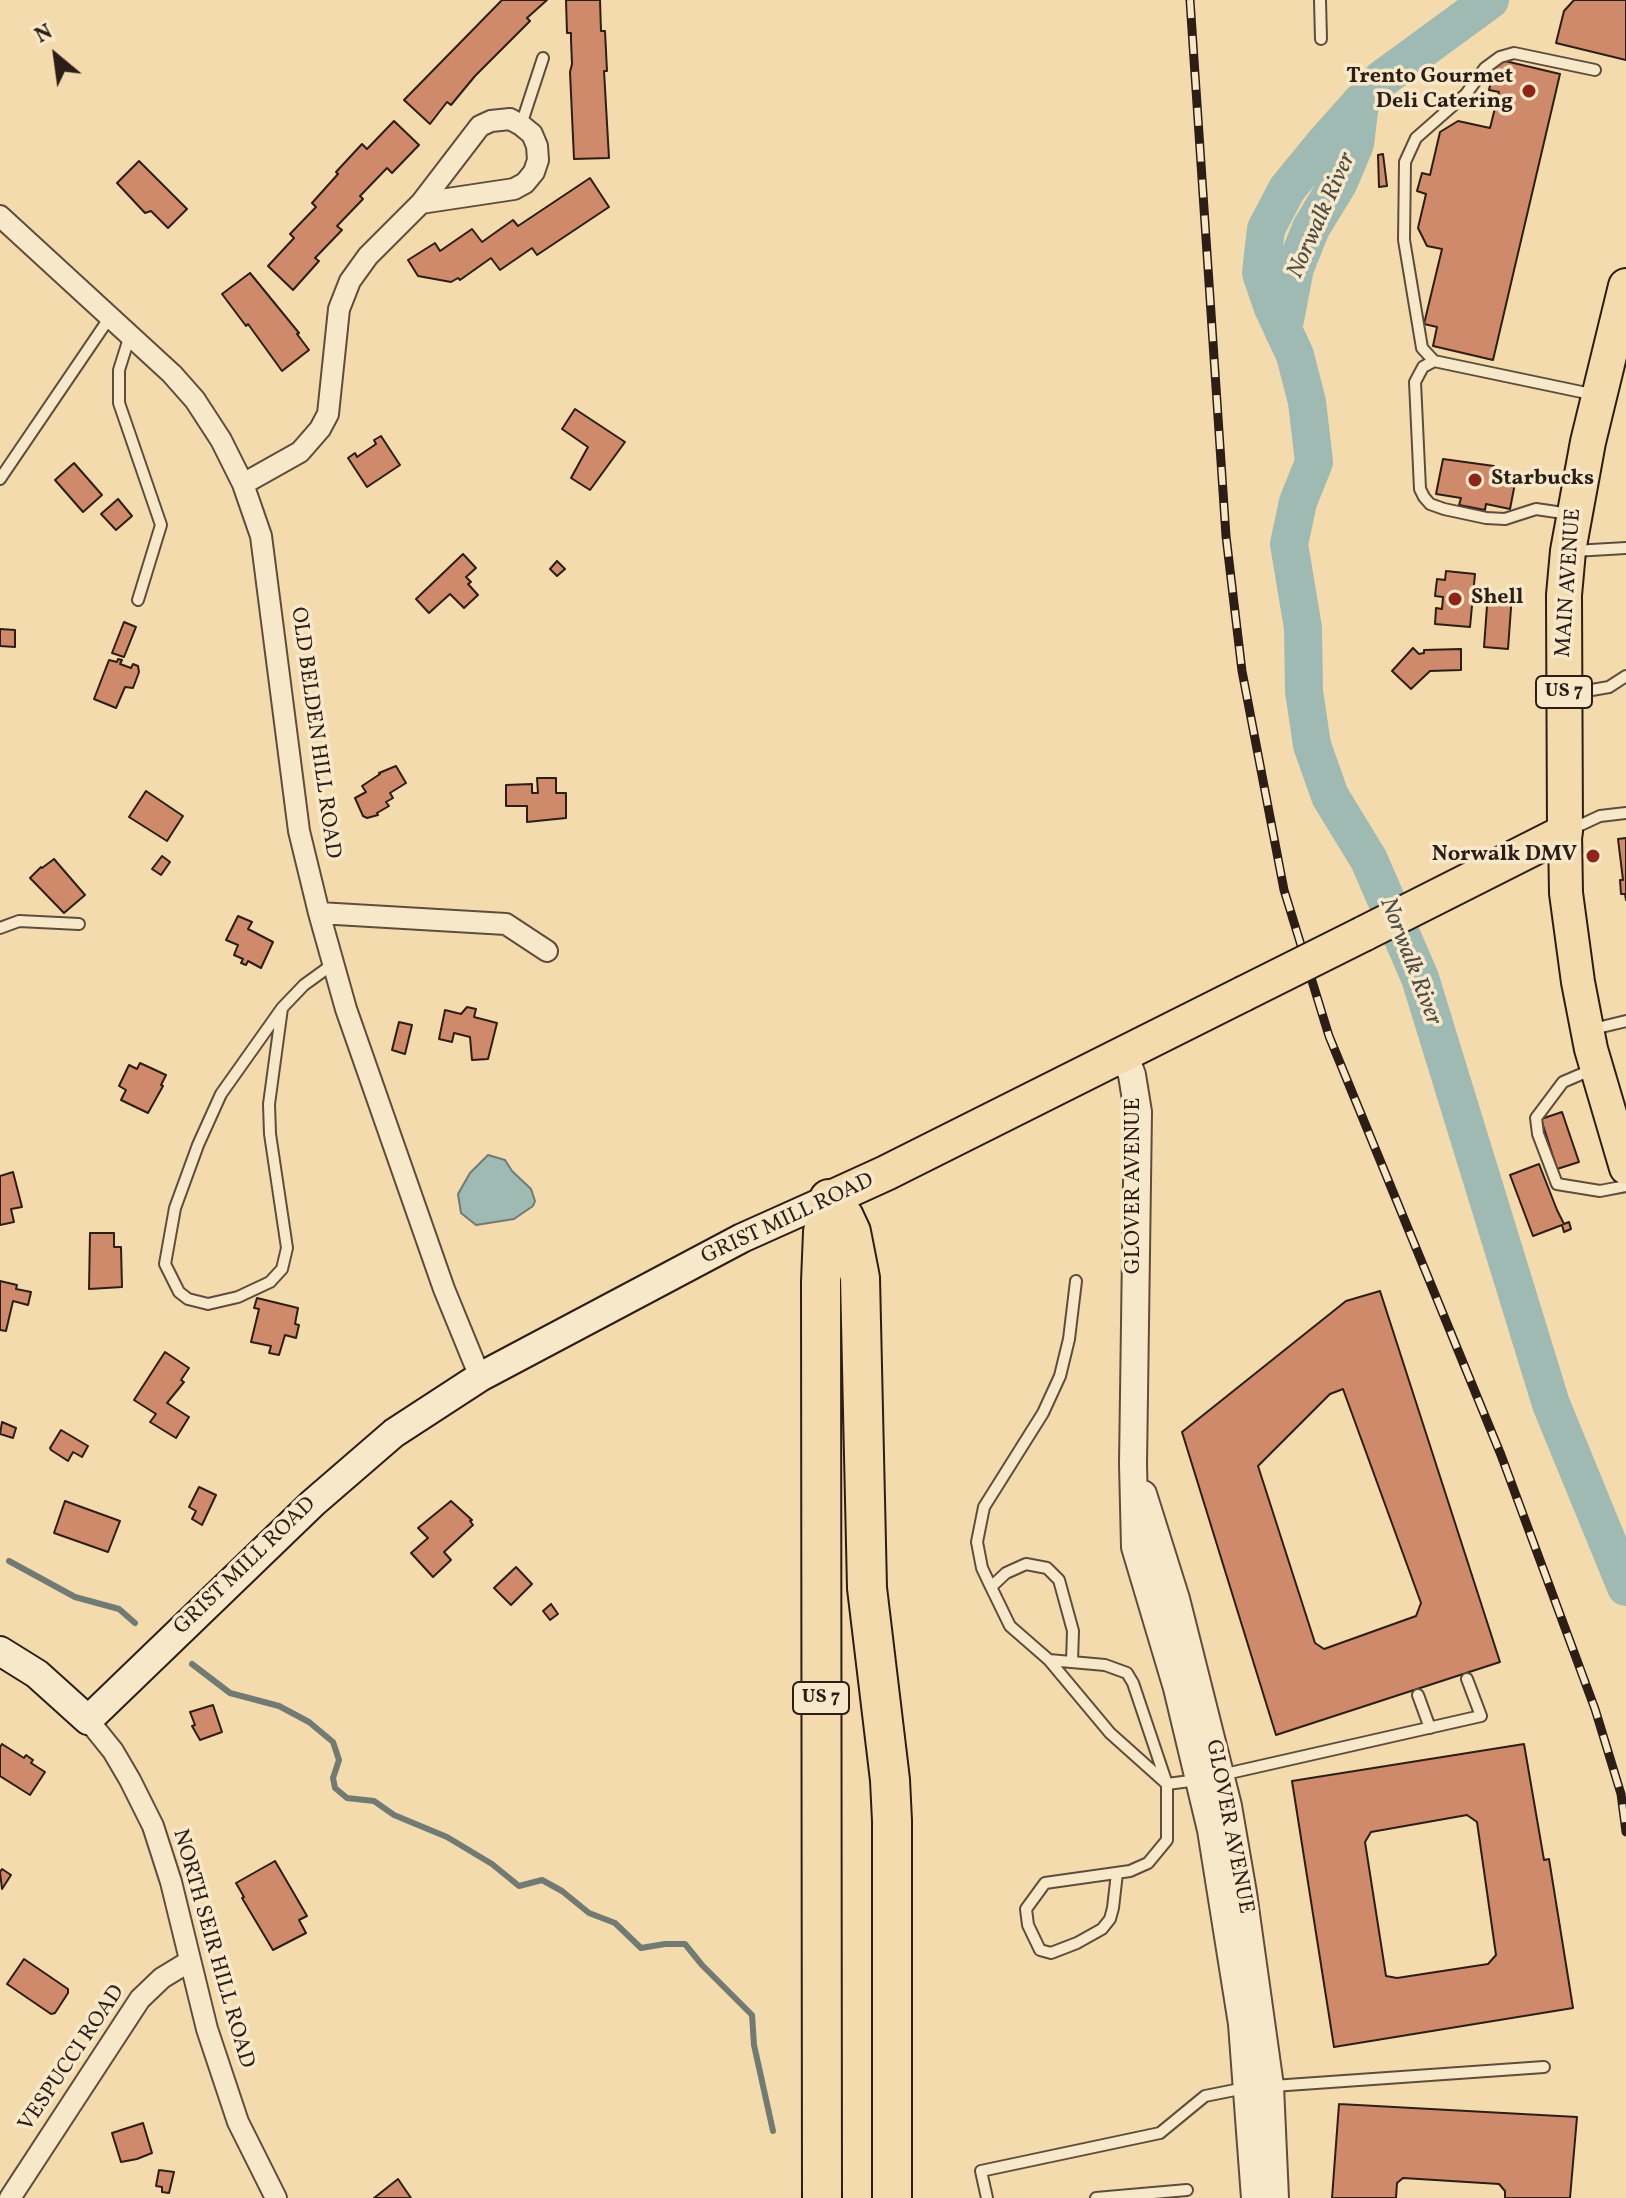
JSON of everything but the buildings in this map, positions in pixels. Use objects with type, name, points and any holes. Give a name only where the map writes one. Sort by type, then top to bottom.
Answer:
[{"type":"highway","name":"MAIN AVENUE","points":[[1565,832],[1564,595],[1568,551],[1598,395],[1626,286]]},
{"type":"highway","name":"GRIST MILL ROAD","points":[[829,1199],[1565,832]]},
{"type":"highway","name":"US 7","points":[[822,2198],[821,1282],[823,1232],[829,1199]]},
{"type":"highway","name":"US 7","points":[[829,1199],[844,1217],[851,1232],[860,1278],[866,1561],[892,1821],[892,2198]]},
{"type":"main road","name":"MAIN AVENUE","points":[[1565,832],[1566,893],[1588,1030],[1626,1168]]},
{"type":"main road","name":"GRIST MILL ROAD","points":[[88,1720],[313,1503],[366,1455],[415,1419],[480,1377],[742,1238],[829,1199]]},
{"type":"main road","points":[[0,1651],[37,1674],[88,1720]]},
{"type":"street","points":[[243,484],[300,452],[320,429],[328,414],[339,309],[343,295],[368,256],[421,203],[480,126],[503,119],[521,125],[532,134],[538,160],[534,172],[525,183],[514,189],[421,203]]},
{"type":"street","name":"OLD BELDEN HILL ROAD","points":[[0,216],[172,374],[195,400],[221,440],[243,484],[261,536],[299,831],[319,913],[346,1009],[439,1275],[480,1377]]},
{"type":"street","points":[[319,913],[506,924],[547,951]]},
{"type":"street","name":"GLOVER AVENUE","points":[[1124,1054],[1132,1075],[1138,1112],[1133,1464],[1176,1599],[1210,1778],[1243,1893],[1259,2087],[1275,2198]]},
{"type":"street","name":"NORTH SEIR HILL ROAD","points":[[88,1720],[113,1751],[153,1826],[171,1882],[207,2029],[238,2122],[276,2198]]},
{"type":"street","name":"VESPUCCI ROAD","points":[[10,2198],[140,1999],[162,1978],[190,1961]]},
{"type":"street","name":"GLOVER AVENUE","points":[[1255,2198],[1259,2087]]},
{"type":"lane","points":[[1320,0],[1321,39]]},
{"type":"lane","points":[[1595,70],[1514,53],[1500,57],[1485,68],[1466,94],[1416,138],[1405,162],[1404,240],[1422,348],[1434,361],[1598,395]]},
{"type":"lane","points":[[521,125],[543,58]]},
{"type":"lane","points":[[0,479],[110,317]]},
{"type":"lane","points":[[130,335],[119,370],[119,403],[161,525],[138,600]]},
{"type":"lane","points":[[1434,361],[1423,367],[1415,382],[1420,489],[1430,504],[1486,518],[1505,519],[1536,509],[1573,515]]},
{"type":"lane","points":[[1568,551],[1626,548]]},
{"type":"lane","points":[[1564,695],[1609,687],[1626,676]]},
{"type":"lane","points":[[1565,832],[1600,816],[1626,813]]},
{"type":"lane","points":[[0,928],[19,921],[79,924]]},
{"type":"lane","points":[[282,1008],[269,1104],[270,1134],[287,1248],[282,1269],[270,1282],[238,1297],[208,1304],[188,1299],[179,1292],[165,1264],[175,1208],[198,1145],[221,1094],[282,1008],[304,985],[333,964]]},
{"type":"lane","points":[[1588,1030],[1626,1021]]},
{"type":"lane","points":[[1596,1068],[1563,1082],[1536,1118],[1538,1134],[1557,1184],[1600,1191],[1626,1186]]},
{"type":"lane","points":[[1076,1281],[1069,1339],[1060,1376],[1043,1413],[984,1507],[977,1542],[982,1568],[1010,1626],[1049,1660],[1110,1733],[1167,1784],[1210,1778],[1481,1716],[1467,1679]]},
{"type":"lane","points":[[991,1587],[1006,1573],[1026,1564],[1047,1568],[1059,1580],[1066,1599],[1073,1631],[1072,1662]]},
{"type":"lane","points":[[1049,1660],[1105,1665],[1127,1673],[1167,1784],[1167,1840],[1148,1863],[1130,1871],[1045,1883],[1026,1909],[1028,1925],[1040,1950],[1051,1953],[1102,1929],[1110,1919],[1113,1908],[1117,1873]]},
{"type":"lane","points":[[1418,1695],[1430,1728]]},
{"type":"lane","points":[[987,2198],[981,2171],[1160,2133],[1205,2096],[1259,2087],[1544,2067]]},
{"type":"lane","points":[[1096,2198],[1187,2190]]},
{"type":"water","points":[[488,1155],[505,1160],[531,1189],[535,1201],[533,1206],[514,1219],[476,1225],[461,1213],[458,1194],[470,1173]]},
{"type":"waterway","name":"Norwalk River","points":[[1490,0],[1382,79],[1323,145],[1287,189],[1266,229],[1261,273],[1295,355],[1307,402],[1314,462],[1298,502],[1289,544],[1303,628],[1304,691],[1312,745],[1330,796],[1369,860],[1420,978],[1551,1404],[1626,1587]]},
{"type":"waterway","name":"Norwalk River","points":[[1283,330],[1295,268],[1311,228],[1339,182],[1355,144],[1360,103]]},
{"type":"waterway","points":[[9,1561],[75,1597],[119,1609],[135,1623]]},
{"type":"waterway","points":[[192,1664],[230,1693],[279,1706],[309,1722],[333,1742],[339,1760],[333,1778],[335,1788],[347,1798],[374,1801],[394,1815],[447,1837],[492,1864],[519,1886],[542,1880],[562,1891],[589,1913],[615,1923],[641,1948],[685,1944],[752,2015],[754,2045],[773,2131]]},
{"type":"railway","points":[[1190,0],[1226,536],[1242,671],[1284,890],[1329,1036],[1501,1455],[1595,1709],[1621,1794],[1626,1832]]},
{"type":"place","name":"Trento Gourmet Deli Catering","points":[[1529,91]]},
{"type":"place","name":"Starbucks","points":[[1475,480]]},
{"type":"place","name":"Shell","points":[[1455,599]]},
{"type":"place","name":"Norwalk DMV","points":[[1593,856]]}]
